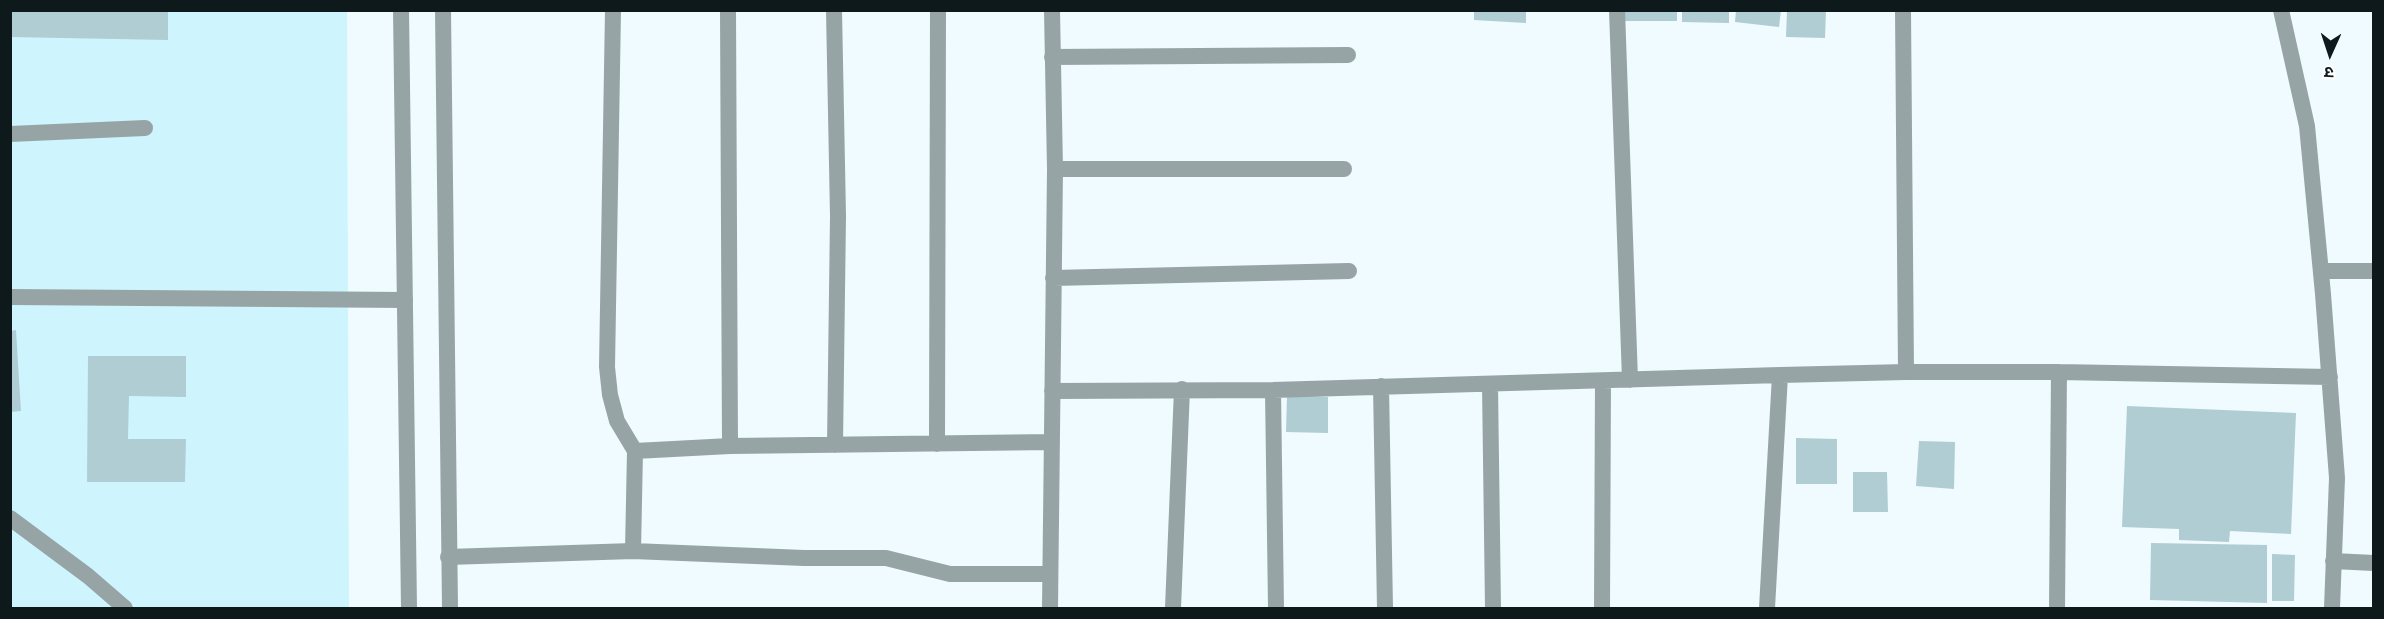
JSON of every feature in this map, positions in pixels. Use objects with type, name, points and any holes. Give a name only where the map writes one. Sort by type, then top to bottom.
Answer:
[{"type":"street","points":[[401,10],[409,609]]},
{"type":"street","points":[[443,10],[450,609]]},
{"type":"street","points":[[613,10],[607,367],[610,395],[617,421],[635,451],[633,551]]},
{"type":"street","points":[[728,10],[730,446]]},
{"type":"street","points":[[834,10],[838,216],[834,445]]},
{"type":"street","points":[[937,444],[938,10]]},
{"type":"street","points":[[1050,609],[1055,169],[1052,10]]},
{"type":"street","points":[[1617,10],[1630,380]]},
{"type":"street","points":[[1903,10],[1906,372]]},
{"type":"street","points":[[2281,10],[2307,126],[2330,376],[2337,478],[2332,609]]},
{"type":"street","points":[[1052,57],[1348,55]]},
{"type":"street","points":[[10,134],[145,128]]},
{"type":"street","points":[[1055,169],[1344,169]]},
{"type":"street","points":[[1053,278],[1349,271]]},
{"type":"street","points":[[2321,271],[2373,271]]},
{"type":"street","points":[[10,297],[405,300]]},
{"type":"street","points":[[1052,391],[1273,390],[1906,372],[2330,376]]},
{"type":"street","points":[[2057,609],[2059,372]]},
{"type":"street","points":[[1767,609],[1780,375]]},
{"type":"street","points":[[1602,609],[1603,381]]},
{"type":"street","points":[[1490,385],[1493,609]]},
{"type":"street","points":[[1381,386],[1385,609]]},
{"type":"street","points":[[1173,609],[1182,390]]},
{"type":"street","points":[[1273,390],[1276,609]]},
{"type":"street","points":[[635,451],[730,446],[1052,442]]},
{"type":"street","points":[[10,518],[88,576],[125,609]]},
{"type":"street","points":[[448,557],[633,551],[804,558],[886,558],[950,574],[1050,574]]},
{"type":"street","points":[[2333,561],[2373,562]]},
{"type":"shaded area","points":[[10,11],[347,11],[349,608],[11,608]]},
{"type":"building","points":[[10,10],[168,10],[168,40],[10,37]]},
{"type":"building","points":[[1474,10],[1526,10],[1526,23],[1474,20]]},
{"type":"building","points":[[1625,10],[1677,10],[1677,21],[1625,21]]},
{"type":"building","points":[[1682,10],[1729,10],[1729,23],[1682,22]]},
{"type":"building","points":[[1736,10],[1781,10],[1779,27],[1735,22]]},
{"type":"building","points":[[1787,10],[1826,10],[1825,38],[1786,37]]},
{"type":"building","points":[[16,330],[21,411],[10,412],[10,331]]},
{"type":"building","points":[[88,356],[186,356],[186,397],[129,396],[128,439],[186,439],[185,482],[87,482]]},
{"type":"building","points":[[1287,396],[1328,397],[1328,433],[1286,432]]},
{"type":"building","points":[[2127,406],[2296,413],[2291,534],[2230,531],[2229,542],[2179,540],[2179,529],[2122,527]]},
{"type":"building","points":[[1796,438],[1837,439],[1837,484],[1796,484]]},
{"type":"building","points":[[1919,441],[1955,442],[1954,489],[1916,486]]},
{"type":"building","points":[[1853,472],[1887,472],[1888,512],[1853,512]]},
{"type":"building","points":[[2151,543],[2267,545],[2267,603],[2150,600]]},
{"type":"building","points":[[2272,554],[2295,555],[2294,601],[2272,601]]}]
